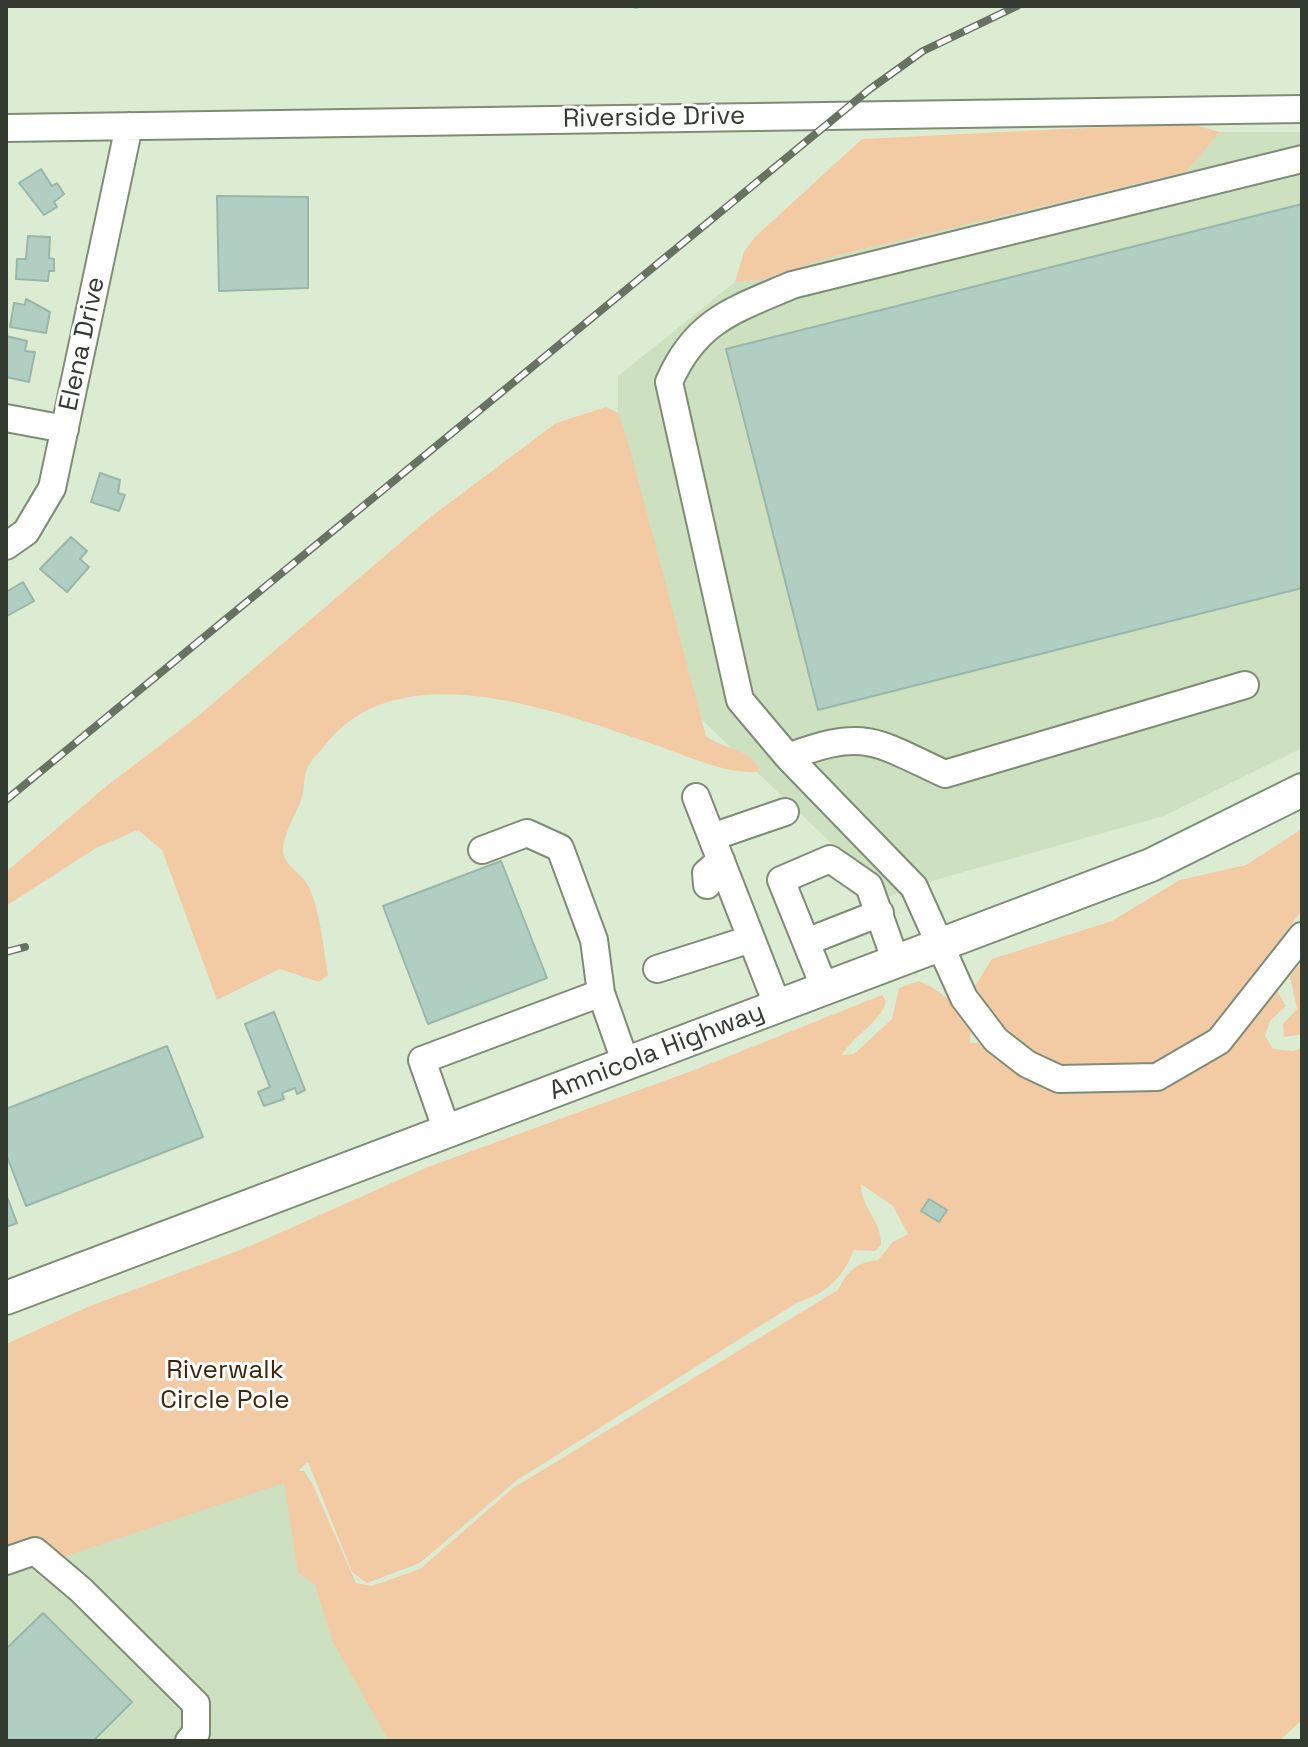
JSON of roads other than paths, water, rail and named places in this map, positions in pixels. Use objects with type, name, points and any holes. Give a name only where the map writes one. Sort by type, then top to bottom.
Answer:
[{"type":"main road","name":"Amnicola Highway","points":[[6,1298],[1151,865],[1302,790]]},
{"type":"street","name":"Riverside Drive","points":[[6,128],[1302,109]]},
{"type":"street","name":"Elena Drive","points":[[6,546],[26,532],[52,488],[129,126]]},
{"type":"street","points":[[1302,159],[792,285],[721,315],[681,353],[669,382],[740,700],[788,757],[914,887],[964,998],[996,1040],[1027,1064],[1059,1079],[1081,1081],[1157,1077],[1219,1041],[1302,936]]},
{"type":"street","points":[[6,418],[65,429]]},
{"type":"street","points":[[788,757],[831,741],[873,740],[945,774],[1245,685]]},
{"type":"street","points":[[696,797],[778,1007]]},
{"type":"street","points":[[746,926],[711,894],[706,873],[716,848],[785,812]]},
{"type":"street","points":[[482,850],[527,833],[560,848],[594,940],[601,993],[626,1064]]},
{"type":"street","points":[[825,989],[781,880],[830,859],[869,886],[896,962]]},
{"type":"street","points":[[806,942],[880,913]]},
{"type":"street","points":[[657,969],[746,926]]},
{"type":"street","points":[[447,1131],[422,1060],[601,993]]},
{"type":"street","points":[[6,1561],[35,1551],[91,1600],[196,1704],[196,1733],[189,1741]]},
{"type":"railway","points":[[6,800],[870,89],[923,51],[1017,6]]},
{"type":"railway","points":[[6,952],[25,947]]},
{"type":"park label","name":"Riverwalk Circle Pole","points":[[225,1386]]}]
